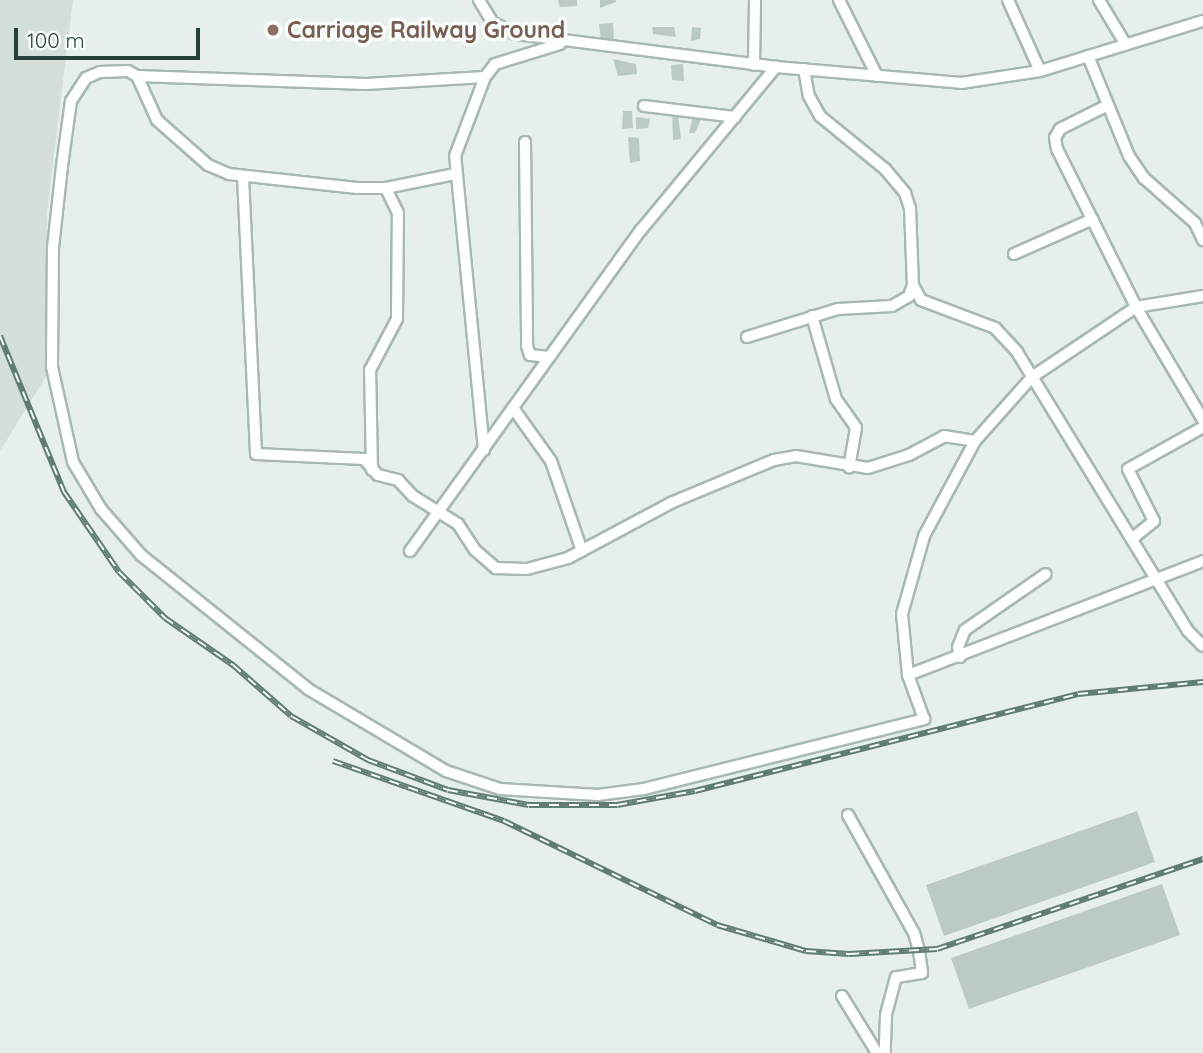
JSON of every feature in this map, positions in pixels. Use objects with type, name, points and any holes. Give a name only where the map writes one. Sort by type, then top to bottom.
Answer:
[{"type":"street","points":[[479,0],[493,23],[516,34],[568,43],[754,65],[961,83],[1040,71],[1203,21]]},
{"type":"street","points":[[754,65],[755,0]]},
{"type":"street","points":[[839,0],[877,76]]},
{"type":"street","points":[[1008,0],[1040,71]]},
{"type":"street","points":[[1099,0],[1126,45]]},
{"type":"street","points":[[484,450],[464,225],[455,174],[455,156],[485,77],[495,64],[510,57],[568,43]]},
{"type":"street","points":[[1088,56],[1106,106],[1144,178],[1180,207],[1203,240]]},
{"type":"street","points":[[410,551],[642,230],[776,67]]},
{"type":"street","points":[[804,69],[808,96],[820,116],[891,174],[905,192],[913,285],[921,300],[995,328],[1031,377],[1158,578],[1188,631],[1203,646]]},
{"type":"street","points":[[485,77],[366,84],[136,76],[128,71],[100,72],[86,78],[71,101],[53,247],[52,367],[59,411],[73,462],[101,509],[141,555],[248,646],[369,728],[446,771],[500,789],[547,795],[644,789],[923,719],[908,675],[902,614],[913,567],[942,499],[975,441],[1031,377],[1136,307],[1203,296]]},
{"type":"street","points":[[136,76],[157,120],[208,164],[243,177],[386,188],[455,174]]},
{"type":"street","points":[[645,106],[735,117]]},
{"type":"street","points":[[1106,106],[1060,129],[1055,138],[1136,307],[1203,420]]},
{"type":"street","points":[[525,142],[527,346],[530,355],[549,357]]},
{"type":"street","points":[[243,177],[254,451],[258,456],[356,456],[372,471],[397,480],[458,524],[480,556],[496,568],[527,569],[582,551],[682,497],[774,460],[796,456],[849,467],[869,468],[892,461],[944,436],[975,441]]},
{"type":"street","points":[[372,471],[370,370],[397,319],[398,213],[386,188]]},
{"type":"street","points":[[1014,254],[1093,219]]},
{"type":"street","points":[[747,337],[838,309],[892,306],[909,296],[913,285]]},
{"type":"street","points":[[812,316],[836,399],[856,428],[849,467]]},
{"type":"street","points":[[513,408],[551,461],[582,551]]},
{"type":"street","points":[[1133,538],[1154,521],[1128,469],[1203,426]]},
{"type":"street","points":[[908,675],[1203,561]]},
{"type":"street","points":[[960,657],[958,647],[965,630],[1046,574]]},
{"type":"street","points":[[848,815],[914,933],[919,951],[922,972],[896,977],[886,1014],[885,1053]]},
{"type":"street","points":[[842,996],[877,1053]]},
{"type":"shaded area","points":[[0,0],[73,0],[47,213],[47,375],[0,451]]},
{"type":"building","points":[[558,0],[577,0],[577,6],[560,7]]},
{"type":"building","points":[[600,0],[616,0],[616,2],[600,8]]},
{"type":"building","points":[[613,23],[614,40],[601,40],[599,24]]},
{"type":"building","points":[[652,27],[674,27],[676,37],[653,34]]},
{"type":"building","points":[[692,27],[701,28],[700,39],[691,41]]},
{"type":"building","points":[[613,59],[636,64],[637,74],[618,76]]},
{"type":"building","points":[[683,64],[684,81],[672,80],[671,65]]},
{"type":"building","points":[[623,111],[632,111],[633,128],[622,129]]},
{"type":"building","points":[[672,113],[678,114],[681,139],[673,140]]},
{"type":"building","points":[[693,116],[701,119],[695,133],[689,133]]},
{"type":"building","points":[[636,117],[650,119],[648,128],[636,129]]},
{"type":"building","points":[[628,137],[639,138],[640,161],[630,163]]},
{"type":"building","points":[[1137,811],[1155,862],[944,936],[926,885]]},
{"type":"building","points":[[1162,884],[1180,935],[969,1009],[951,958]]},
{"type":"railway","points":[[0,336],[64,492],[119,572],[165,618],[233,665],[291,716],[368,760],[448,790],[529,805],[617,805],[695,791],[1078,694],[1203,682]]},
{"type":"railway","points":[[333,761],[504,821],[717,925],[806,951],[849,954],[937,949],[1203,859]]},
{"type":"place","name":"Carriage Railway Ground","points":[[273,30]]}]
